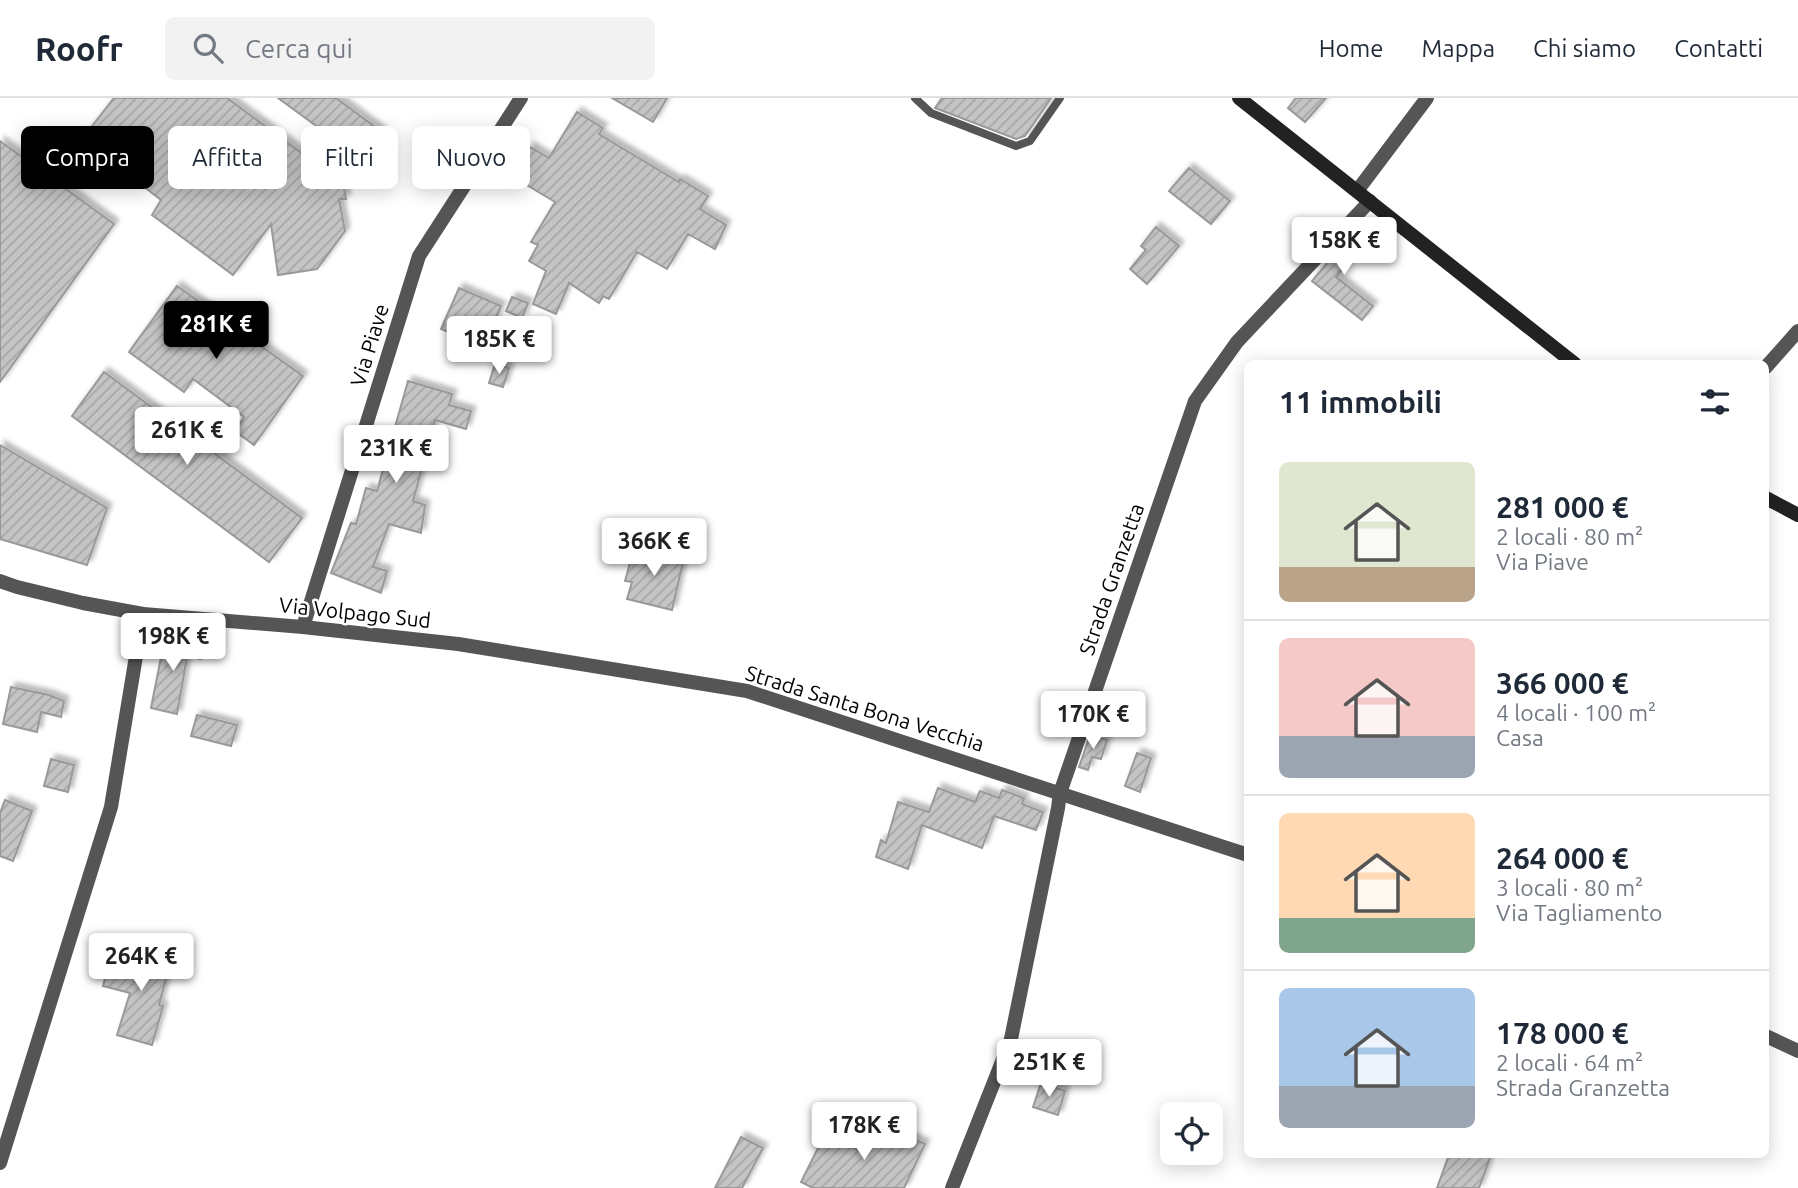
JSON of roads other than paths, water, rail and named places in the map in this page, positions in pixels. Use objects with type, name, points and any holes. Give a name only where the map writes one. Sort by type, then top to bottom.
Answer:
[{"type":"main road","points":[[1240,98],[1570,360]]},
{"type":"main road","points":[[1769,500],[1798,516]]},
{"type":"street","name":"Via Piave","points":[[303,627],[419,256],[521,98]]},
{"type":"street","points":[[1357,191],[1427,98]]},
{"type":"street","name":"Strada Granzetta","points":[[952,1188],[1011,1040],[1060,793],[1195,401],[1237,342],[1370,201]]},
{"type":"street","points":[[1769,364],[1798,331]]},
{"type":"street","name":"Via Volpago Sud","points":[[0,582],[83,603],[144,614],[303,627],[458,644]]},
{"type":"street","points":[[0,1163],[111,807],[144,614]]},
{"type":"street","name":"Strada Santa Bona Vecchia","points":[[458,644],[747,691],[1244,854]]},
{"type":"street","points":[[1769,1037],[1798,1051]]},
{"type":"lane","points":[[915,98],[931,113],[1016,146],[1030,141],[1059,98]]}]
